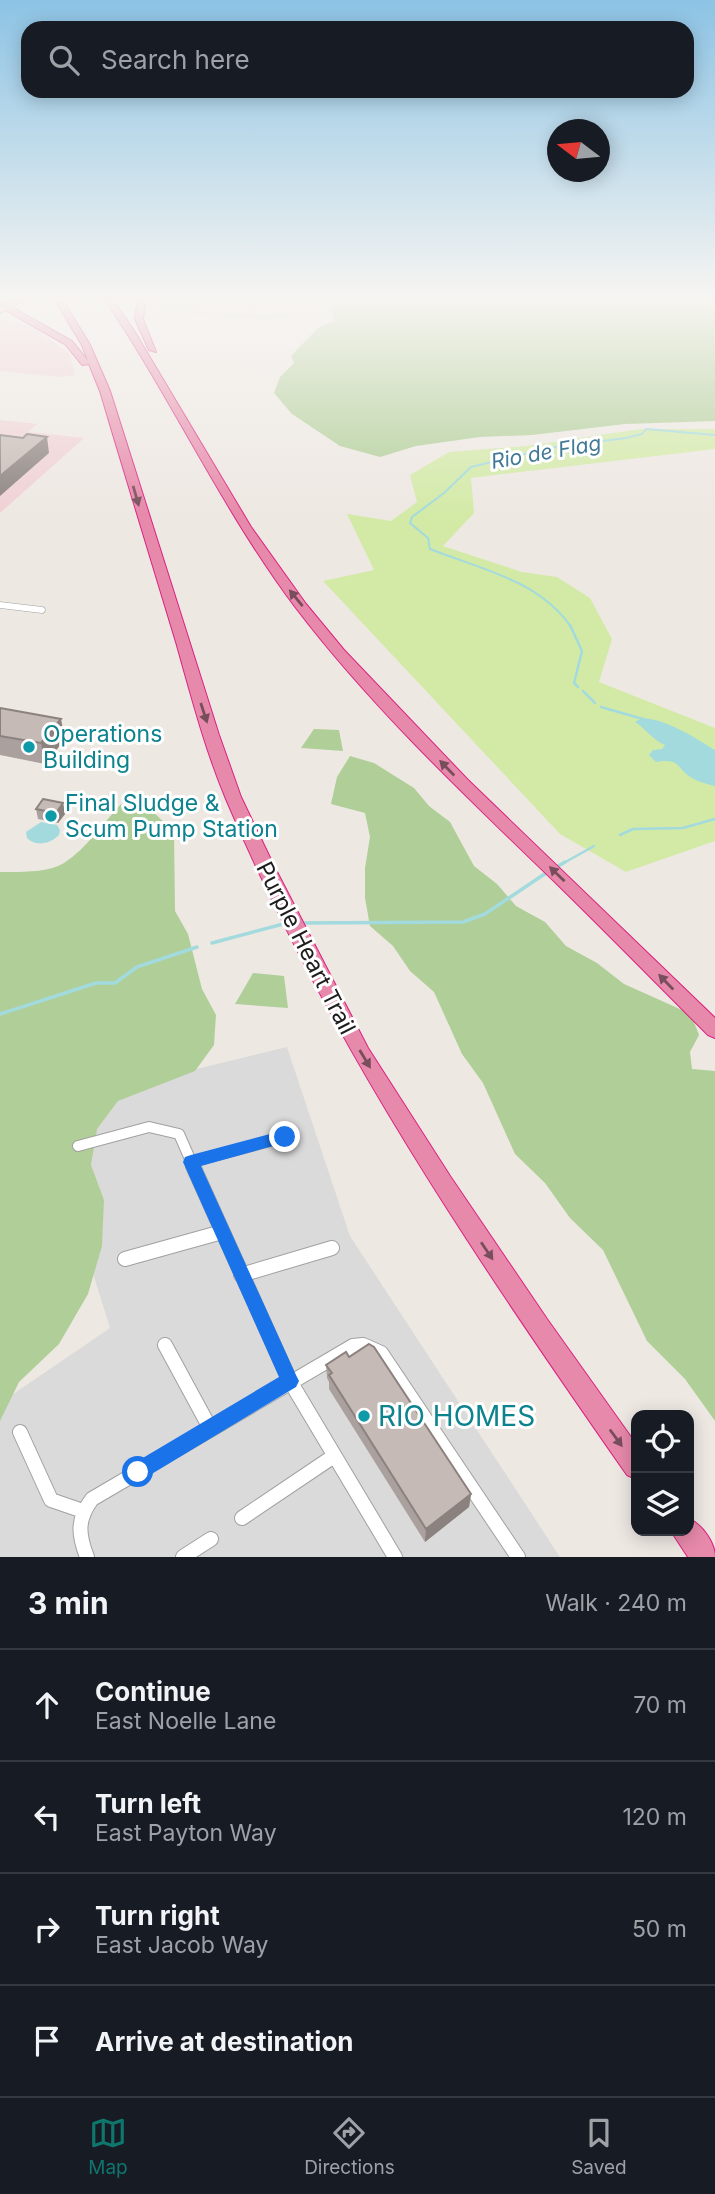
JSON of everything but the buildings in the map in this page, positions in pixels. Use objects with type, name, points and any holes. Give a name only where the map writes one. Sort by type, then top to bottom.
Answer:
[{"type":"highway","points":[[89,370],[118,445],[124,452]]},
{"type":"highway","name":"Purple Heart Trail","points":[[96,370],[124,452],[198,697],[250,837],[361,1053],[442,1183],[538,1327],[631,1459]]},
{"type":"highway","points":[[152,370],[226,498],[284,583],[395,714],[495,816],[606,921],[715,1030]]},
{"type":"highway","points":[[163,370],[181,403],[179,412]]},
{"type":"highway","points":[[689,1536],[705,1557]]},
{"type":"street","points":[[0,605],[42,610]]},
{"type":"street","points":[[78,1146],[149,1127],[178,1134],[290,1381],[395,1557]]},
{"type":"street","points":[[191,1162],[285,1137]]},
{"type":"street","points":[[125,1259],[222,1232]]},
{"type":"street","points":[[241,1275],[332,1248]]},
{"type":"street","points":[[165,1345],[211,1428]]},
{"type":"street","points":[[87,1557],[78,1537],[78,1522],[92,1499],[290,1381],[353,1346],[363,1345],[381,1353],[518,1557]]},
{"type":"street","points":[[20,1432],[51,1500],[83,1511]]},
{"type":"street","points":[[242,1518],[334,1456]]},
{"type":"street","points":[[183,1557],[211,1539]]},
{"type":"shaded area","points":[[74,370],[75,375],[59,377],[0,371]]},
{"type":"shaded area","points":[[0,420],[37,424],[28,432],[84,438],[0,513]]},
{"type":"shaded area","name":"RIO HOMES","points":[[287,1047],[350,1236],[560,1557],[0,1557],[0,1403],[110,1328],[41,1107]]},
{"type":"green space","points":[[287,370],[715,370],[715,421],[625,424],[532,435],[480,437],[416,446],[380,457],[340,446],[292,414],[274,393],[280,377]]},
{"type":"green space","points":[[641,429],[715,429],[715,449],[471,478],[474,513],[443,546],[522,572],[557,577],[590,598],[612,639],[599,682],[715,728],[715,841],[626,872],[560,834],[323,581],[374,570],[347,514],[391,521],[417,502],[410,475],[449,452],[527,446]]},
{"type":"green space","points":[[314,729],[339,730],[343,751],[301,748]]},
{"type":"green space","points":[[350,756],[374,763],[414,788],[429,806],[450,822],[474,866],[497,884],[516,906],[545,922],[566,946],[597,963],[624,984],[691,1014],[699,1035],[690,1052],[692,1069],[715,1071],[715,1421],[685,1379],[647,1341],[603,1250],[570,1218],[545,1183],[515,1154],[483,1083],[462,1054],[434,992],[410,971],[393,946],[370,926],[365,898],[365,868],[370,837],[365,813],[331,804],[337,777]]},
{"type":"green space","points":[[144,803],[174,832],[175,911],[188,934],[202,989],[216,1015],[214,1045],[195,1071],[118,1101],[97,1129],[91,1165],[104,1200],[102,1246],[88,1294],[59,1344],[19,1382],[0,1421],[0,872],[50,869],[64,863],[80,850],[121,804]]},
{"type":"green space","points":[[253,973],[284,976],[288,1008],[235,1004]]},
{"type":"water","points":[[642,718],[671,725],[715,750],[715,786],[692,778],[670,761],[656,762],[649,755],[653,750],[662,749],[665,745],[635,722]]},
{"type":"water","points":[[41,822],[57,825],[59,835],[43,843],[35,843],[27,838],[26,832]]},
{"type":"waterway","name":"Rio de Flag","points":[[571,627],[558,611],[526,587],[430,549],[428,538],[410,523],[412,517],[444,493],[471,467],[549,448],[626,438],[642,434],[646,429],[715,435]]},
{"type":"waterway","name":"Rio de Flag","points":[[571,627],[582,651],[574,683],[578,687]]},
{"type":"waterway","name":"Rio de Flag","points":[[583,691],[595,703]]},
{"type":"waterway","name":"Rio de Flag","points":[[601,707],[643,719]]},
{"type":"waterway","name":"Rio de Flag","points":[[620,835],[633,829],[683,828],[715,819]]},
{"type":"waterway","name":"Rio de Flag","points":[[562,864],[594,846]]},
{"type":"waterway","name":"Rio de Flag","points":[[555,868],[565,862]]},
{"type":"waterway","name":"Rio de Flag","points":[[301,923],[463,922],[485,914],[549,871]]},
{"type":"waterway","name":"Rio de Flag","points":[[212,943],[287,923]]},
{"type":"waterway","name":"Rio de Flag","points":[[0,1014],[96,983],[115,983],[137,967],[197,947]]},
{"type":"place","name":"Operations Building","points":[[29,747]]},
{"type":"place","name":"Final Sludge & Scum Pump Station","points":[[51,816]]},
{"type":"place","name":"RIO HOMES","points":[[364,1416]]},
{"type":"route","points":[[138,1472],[290,1381],[191,1162],[285,1137]]}]
